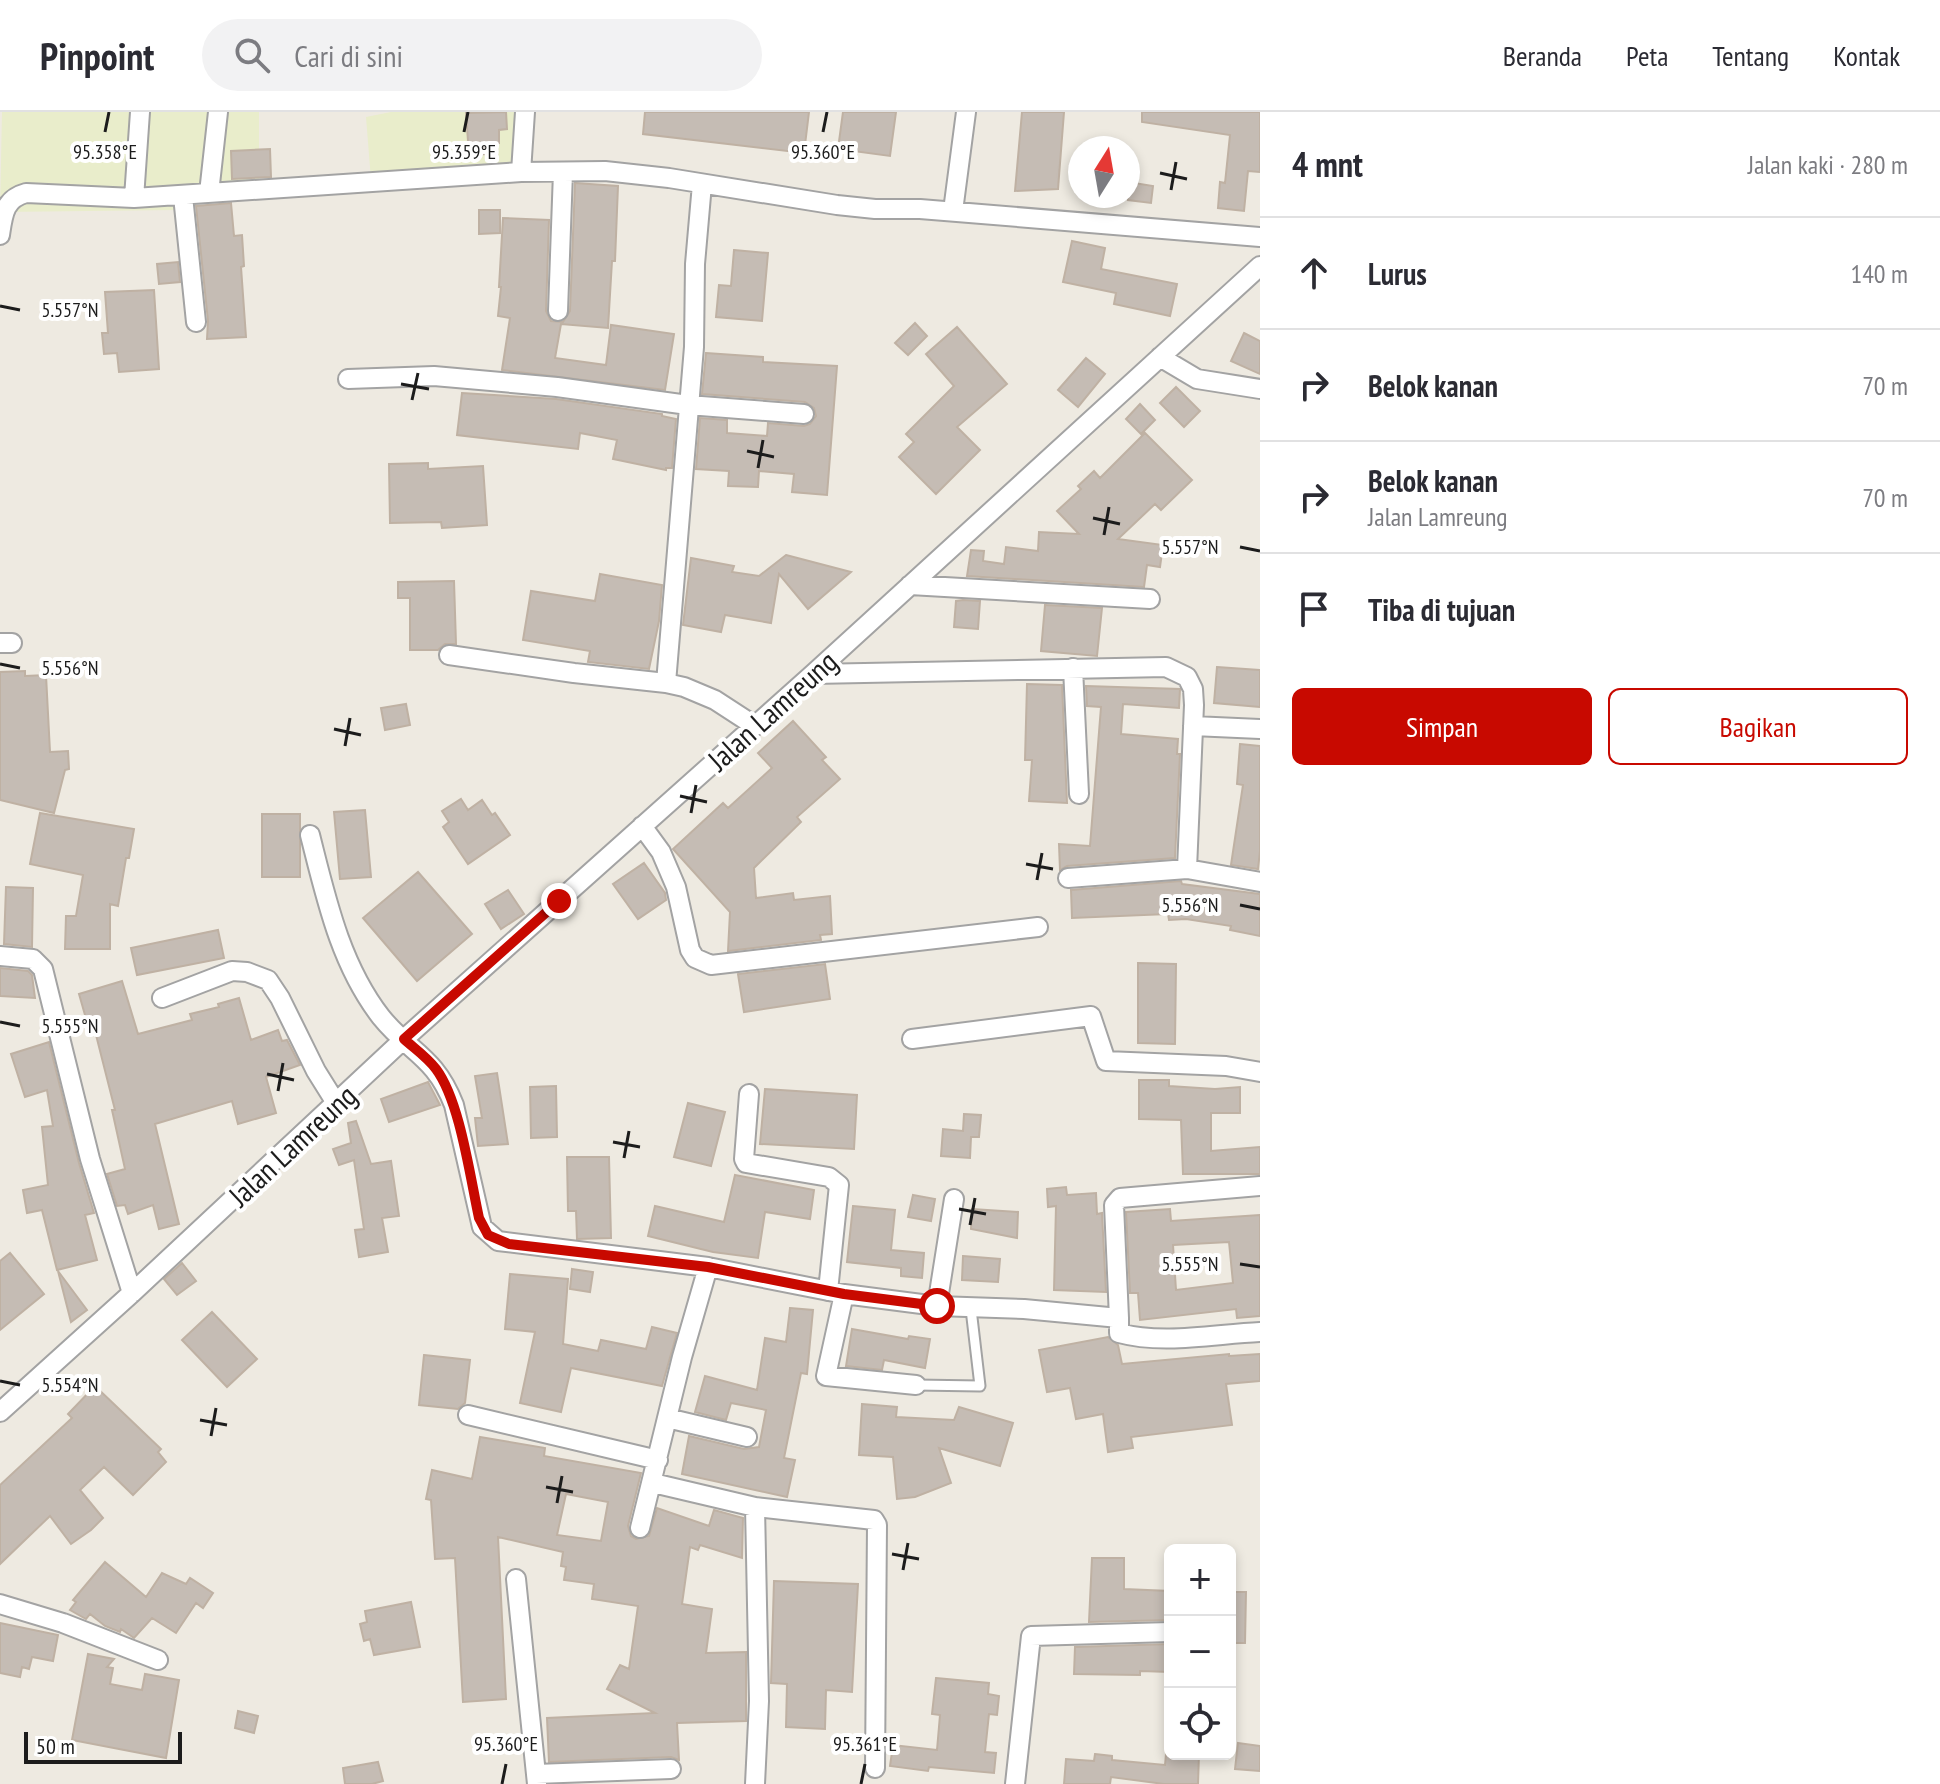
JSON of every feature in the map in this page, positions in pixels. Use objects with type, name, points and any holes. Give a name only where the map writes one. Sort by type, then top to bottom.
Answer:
[{"type":"street","points":[[134,198],[140,112]]},
{"type":"street","points":[[209,193],[218,112]]},
{"type":"street","points":[[521,172],[525,112]]},
{"type":"street","points":[[953,211],[966,112]]},
{"type":"street","points":[[0,235],[3,201],[26,193],[134,198],[521,172],[605,171],[850,207],[953,211],[1260,237]]},
{"type":"street","points":[[558,311],[563,172]]},
{"type":"street","points":[[666,683],[702,184]]},
{"type":"street","points":[[183,196],[196,322]]},
{"type":"street","name":"Jalan Lamreung","points":[[0,1412],[404,1039],[813,674],[1260,266]]},
{"type":"street","points":[[1160,357],[1197,379],[1260,389]]},
{"type":"street","points":[[348,379],[434,376],[557,387],[688,405],[804,414]]},
{"type":"street","points":[[910,585],[1150,599]]},
{"type":"street","points":[[449,655],[684,687],[715,700],[755,726]]},
{"type":"street","points":[[813,674],[1166,667],[1178,671],[1187,677],[1193,689],[1187,869]]},
{"type":"street","points":[[1073,668],[1079,794]]},
{"type":"street","points":[[1193,726],[1260,729]]},
{"type":"street","points":[[642,826],[661,852],[676,887],[690,950],[695,958],[711,965],[1038,927]]},
{"type":"street","points":[[310,835],[329,911],[343,950],[381,1017],[436,1068],[447,1086],[479,1218],[488,1235],[509,1244],[708,1267],[836,1292],[937,1306],[1024,1309],[1119,1318]]},
{"type":"street","points":[[1068,878],[1187,869],[1260,882]]},
{"type":"street","points":[[0,956],[33,959],[43,969],[90,1159],[132,1293]]},
{"type":"street","points":[[162,998],[232,971],[247,972],[268,980],[336,1103]]},
{"type":"street","points":[[912,1039],[1091,1016],[1106,1061],[1226,1066],[1260,1072]]},
{"type":"street","points":[[749,1094],[746,1163],[829,1177],[839,1185],[836,1292],[826,1376],[916,1385]]},
{"type":"street","points":[[1260,1186],[1120,1198],[1114,1205],[1119,1333],[1159,1338],[1260,1332]]},
{"type":"street","points":[[937,1306],[954,1199]]},
{"type":"street","points":[[640,1528],[708,1267]]},
{"type":"street","points":[[468,1415],[658,1460]]},
{"type":"street","points":[[667,1418],[747,1437]]},
{"type":"street","points":[[653,1483],[755,1507],[869,1518],[877,1525],[875,1768]]},
{"type":"street","points":[[755,1507],[759,1701],[755,1784]]},
{"type":"street","points":[[516,1579],[537,1779],[671,1769]]},
{"type":"street","points":[[0,1604],[63,1623],[158,1660]]},
{"type":"street","points":[[1015,1784],[1031,1636],[1164,1632]]},
{"type":"lane","points":[[916,1385],[980,1386],[971,1309]]},
{"type":"green space","points":[[2,112],[259,112],[259,189],[183,188],[176,210],[0,212]]},
{"type":"green space","points":[[391,112],[515,112],[517,165],[371,180],[366,117]]},
{"type":"building","points":[[506,112],[507,129],[499,130],[499,143],[487,144],[488,154],[469,155],[466,113]]},
{"type":"building","points":[[645,112],[809,112],[804,153],[643,134]]},
{"type":"building","points":[[843,112],[896,112],[890,156],[838,149]]},
{"type":"building","points":[[1022,112],[1064,112],[1058,189],[1015,191]]},
{"type":"building","points":[[1142,112],[1260,112],[1260,172],[1248,171],[1244,211],[1218,208],[1220,182],[1225,183],[1230,135],[1142,122]]},
{"type":"building","points":[[270,149],[271,177],[232,179],[231,151]]},
{"type":"building","points":[[575,183],[618,186],[608,328],[561,324],[555,358],[606,365],[611,325],[674,334],[665,390],[502,370],[510,318],[498,316],[503,218],[549,220],[546,311],[551,321],[563,322],[570,311]]},
{"type":"building","points":[[1140,184],[1153,186],[1151,203],[1140,202]]},
{"type":"building","points":[[231,203],[234,236],[242,235],[246,337],[207,339],[208,321],[196,206]]},
{"type":"building","points":[[479,210],[500,210],[500,233],[479,234]]},
{"type":"building","points":[[1072,241],[1105,248],[1101,269],[1177,284],[1170,316],[1114,304],[1116,293],[1063,282]]},
{"type":"building","points":[[734,250],[768,253],[762,321],[716,317],[719,285],[731,286]]},
{"type":"building","points":[[178,262],[180,282],[159,284],[157,264]]},
{"type":"building","points":[[154,290],[159,369],[119,372],[117,353],[104,354],[102,333],[108,333],[105,292]]},
{"type":"building","points":[[915,323],[927,336],[908,355],[895,343]]},
{"type":"building","points":[[957,327],[1007,384],[957,427],[980,450],[936,494],[899,457],[914,442],[906,434],[954,386],[926,354]]},
{"type":"building","points":[[1244,333],[1260,341],[1260,374],[1231,361]]},
{"type":"building","points":[[706,353],[763,357],[763,362],[837,366],[827,495],[792,492],[794,474],[759,471],[758,487],[728,486],[729,471],[696,469],[700,418],[727,420],[727,433],[767,436],[768,423],[804,426],[816,416],[814,408],[805,402],[702,394]]},
{"type":"building","points":[[1086,358],[1105,374],[1078,407],[1058,390]]},
{"type":"building","points":[[1176,387],[1200,411],[1184,427],[1160,403]]},
{"type":"building","points":[[462,393],[556,399],[662,414],[676,419],[672,468],[666,470],[613,459],[617,440],[580,433],[578,449],[457,435]]},
{"type":"building","points":[[1140,404],[1155,420],[1141,434],[1126,419]]},
{"type":"building","points":[[1145,433],[1192,480],[1161,510],[1155,504],[1118,539],[1163,545],[1160,567],[1147,565],[1144,587],[967,576],[971,550],[984,551],[983,561],[1004,564],[1006,547],[1038,551],[1039,532],[1079,534],[1057,511],[1081,489],[1078,486],[1094,471],[1100,478]]},
{"type":"building","points":[[428,463],[428,469],[483,466],[487,525],[442,528],[441,522],[390,523],[389,464]]},
{"type":"building","points":[[786,555],[851,572],[808,609],[779,574],[771,623],[725,615],[721,632],[683,625],[691,558],[734,566],[732,572],[759,576]]},
{"type":"building","points":[[600,574],[662,585],[659,621],[649,669],[588,662],[590,651],[523,640],[531,591],[595,601]]},
{"type":"building","points":[[454,581],[456,644],[445,644],[438,650],[410,650],[410,598],[398,598],[398,582]]},
{"type":"building","points":[[956,601],[980,601],[978,629],[954,627]]},
{"type":"building","points":[[1045,605],[1102,608],[1097,656],[1041,651]]},
{"type":"building","points":[[1217,667],[1260,670],[1260,707],[1214,703]]},
{"type":"building","points":[[25,671],[25,676],[46,675],[50,752],[68,751],[69,769],[65,770],[54,813],[0,800],[0,672]]},
{"type":"building","points":[[1027,684],[1062,685],[1067,803],[1029,801],[1032,760],[1025,760]]},
{"type":"building","points":[[1086,686],[1180,689],[1179,708],[1123,704],[1121,734],[1178,739],[1175,858],[1067,866],[1060,870],[1059,844],[1090,846],[1101,707],[1087,706]]},
{"type":"building","points":[[406,704],[410,725],[385,730],[381,708]]},
{"type":"building","points":[[793,721],[826,757],[822,760],[840,779],[797,817],[801,822],[754,868],[756,898],[793,893],[794,900],[830,896],[832,934],[820,935],[821,940],[728,951],[730,912],[673,849],[723,803],[728,808],[772,768],[758,753]]},
{"type":"building","points":[[1240,744],[1260,746],[1258,869],[1231,865],[1243,785],[1237,784]]},
{"type":"building","points":[[461,799],[468,810],[482,800],[510,835],[468,864],[443,827],[449,822],[442,811]]},
{"type":"building","points":[[365,810],[371,877],[340,879],[334,812]]},
{"type":"building","points":[[40,813],[134,829],[118,906],[110,904],[110,949],[65,949],[66,916],[76,916],[83,875],[30,864]]},
{"type":"building","points":[[262,814],[300,814],[300,877],[262,877]]},
{"type":"building","points":[[644,863],[665,893],[666,900],[638,919],[613,884]]},
{"type":"building","points":[[418,872],[472,934],[417,981],[363,918]]},
{"type":"building","points":[[1181,881],[1182,884],[1260,894],[1260,936],[1230,930],[1231,926],[1186,919],[1169,920],[1168,914],[1072,918],[1071,890]]},
{"type":"building","points":[[6,887],[33,888],[32,947],[4,944]]},
{"type":"building","points":[[508,890],[524,914],[501,929],[485,904]]},
{"type":"building","points":[[218,930],[224,958],[137,975],[131,948]]},
{"type":"building","points":[[1138,963],[1176,964],[1175,1044],[1138,1043]]},
{"type":"building","points":[[825,964],[830,999],[744,1012],[738,974]]},
{"type":"building","points":[[0,968],[28,971],[32,975],[35,998],[0,996]]},
{"type":"building","points":[[122,981],[138,1034],[192,1020],[190,1014],[239,998],[251,1040],[278,1030],[282,1041],[287,1040],[300,1065],[266,1077],[276,1113],[238,1124],[232,1101],[155,1124],[179,1224],[159,1229],[153,1205],[128,1214],[125,1205],[117,1206],[107,1174],[125,1169],[112,1110],[115,1110],[94,1027],[89,1029],[79,994]]},
{"type":"building","points":[[49,1042],[94,1213],[85,1215],[97,1260],[57,1270],[42,1210],[27,1213],[23,1190],[48,1185],[42,1127],[53,1126],[47,1090],[25,1097],[11,1054]]},
{"type":"building","points":[[497,1073],[508,1144],[478,1146],[475,1118],[482,1118],[475,1076]]},
{"type":"building","points":[[1139,1080],[1169,1080],[1169,1086],[1240,1087],[1240,1113],[1211,1113],[1211,1151],[1260,1147],[1260,1174],[1183,1174],[1181,1120],[1139,1119]]},
{"type":"building","points":[[428,1082],[440,1105],[389,1122],[381,1099]]},
{"type":"building","points":[[556,1086],[557,1137],[531,1138],[530,1087]]},
{"type":"building","points":[[765,1089],[857,1095],[854,1149],[760,1144]]},
{"type":"building","points":[[688,1103],[725,1112],[711,1166],[674,1157]]},
{"type":"building","points":[[964,1114],[981,1115],[979,1137],[971,1137],[970,1158],[941,1156],[943,1129],[963,1131]]},
{"type":"building","points":[[356,1121],[371,1164],[391,1161],[399,1216],[382,1218],[388,1252],[359,1257],[355,1230],[364,1229],[354,1160],[339,1165],[333,1149],[351,1143],[348,1123]]},
{"type":"building","points":[[567,1157],[609,1157],[611,1238],[577,1239],[576,1211],[568,1211]]},
{"type":"building","points":[[735,1175],[814,1190],[810,1219],[765,1212],[758,1258],[713,1252],[648,1236],[655,1206],[724,1222]]},
{"type":"building","points":[[1066,1187],[1067,1195],[1096,1193],[1097,1214],[1102,1213],[1106,1292],[1054,1290],[1056,1206],[1048,1207],[1047,1189]]},
{"type":"building","points":[[913,1195],[935,1199],[931,1221],[908,1217]]},
{"type":"building","points":[[853,1206],[895,1210],[891,1250],[924,1253],[922,1278],[901,1276],[901,1268],[847,1262]]},
{"type":"building","points":[[972,1209],[1018,1212],[1017,1238],[971,1229]]},
{"type":"building","points":[[1170,1209],[1171,1221],[1260,1215],[1260,1316],[1237,1318],[1236,1309],[1140,1320],[1138,1293],[1130,1293],[1126,1212]],"holes":[[[1229,1242],[1233,1283],[1176,1290],[1173,1245]]]},
{"type":"building","points":[[10,1253],[44,1294],[0,1330],[0,1261]]},
{"type":"building","points":[[963,1256],[1000,1259],[998,1282],[962,1280]]},
{"type":"building","points":[[182,1263],[196,1281],[177,1295],[164,1279]]},
{"type":"building","points":[[572,1269],[593,1272],[590,1292],[570,1289]]},
{"type":"building","points":[[58,1271],[87,1310],[71,1322]]},
{"type":"building","points":[[510,1274],[568,1279],[563,1344],[598,1351],[601,1340],[646,1349],[652,1327],[677,1333],[662,1386],[571,1368],[561,1412],[520,1403],[535,1332],[505,1329]]},
{"type":"building","points":[[790,1308],[813,1310],[807,1374],[801,1373],[784,1458],[795,1460],[787,1497],[682,1474],[689,1436],[744,1449],[759,1447],[766,1410],[731,1403],[726,1420],[695,1412],[705,1376],[757,1390],[765,1338],[786,1342]]},
{"type":"building","points":[[212,1312],[257,1359],[227,1387],[182,1340]]},
{"type":"building","points":[[852,1329],[908,1339],[909,1336],[930,1339],[925,1368],[884,1360],[882,1370],[846,1366]]},
{"type":"building","points":[[1108,1337],[1118,1345],[1122,1364],[1260,1354],[1260,1381],[1226,1384],[1232,1425],[1131,1437],[1133,1448],[1108,1452],[1103,1414],[1076,1419],[1070,1388],[1047,1392],[1039,1350]]},
{"type":"building","points":[[424,1355],[470,1360],[465,1403],[458,1409],[419,1405]]},
{"type":"building","points":[[95,1386],[161,1449],[158,1452],[166,1462],[133,1495],[104,1467],[80,1490],[103,1518],[91,1530],[71,1544],[50,1516],[0,1564],[0,1485],[72,1418],[68,1414]]},
{"type":"building","points":[[862,1404],[897,1407],[896,1417],[954,1420],[959,1407],[1013,1423],[1000,1466],[939,1448],[951,1483],[915,1497],[897,1499],[893,1457],[859,1455]]},
{"type":"building","points":[[480,1437],[545,1448],[544,1456],[641,1473],[628,1526],[631,1536],[636,1539],[649,1536],[657,1508],[709,1526],[714,1510],[743,1518],[742,1558],[700,1545],[698,1550],[690,1547],[682,1604],[712,1609],[706,1653],[746,1652],[746,1721],[677,1723],[679,1760],[671,1757],[549,1762],[547,1718],[655,1713],[607,1689],[620,1665],[629,1669],[638,1606],[592,1599],[594,1584],[564,1580],[566,1567],[561,1566],[563,1552],[498,1537],[506,1699],[463,1702],[455,1558],[435,1559],[431,1500],[426,1499],[432,1470],[472,1479]],"holes":[[[566,1494],[608,1502],[601,1541],[557,1535]]]},
{"type":"building","points":[[1092,1558],[1124,1558],[1124,1589],[1164,1591],[1164,1620],[1089,1622]]},
{"type":"building","points":[[105,1562],[146,1597],[162,1573],[186,1584],[190,1578],[213,1593],[203,1608],[196,1603],[176,1633],[152,1618],[134,1638],[121,1629],[120,1632],[105,1626],[90,1614],[86,1619],[70,1610],[76,1602],[73,1600]]},
{"type":"building","points":[[774,1581],[858,1584],[852,1692],[826,1690],[825,1729],[786,1727],[787,1684],[771,1683]]},
{"type":"building","points":[[1236,1592],[1246,1592],[1245,1643],[1236,1643]]},
{"type":"building","points":[[411,1602],[420,1647],[374,1655],[370,1639],[364,1641],[360,1624],[367,1622],[365,1611]]},
{"type":"building","points":[[0,1623],[58,1635],[53,1661],[32,1657],[29,1669],[22,1667],[20,1677],[0,1673]]},
{"type":"building","points":[[1164,1644],[1164,1672],[1140,1671],[1140,1675],[1074,1674],[1075,1647]]},
{"type":"building","points":[[88,1654],[114,1659],[107,1667],[113,1668],[110,1684],[142,1690],[145,1674],[179,1680],[166,1758],[72,1740]]},
{"type":"building","points":[[936,1678],[989,1683],[988,1694],[999,1696],[997,1715],[989,1714],[985,1752],[996,1753],[994,1773],[929,1767],[928,1771],[890,1766],[893,1745],[937,1750],[940,1715],[932,1714]]},
{"type":"building","points":[[238,1711],[258,1716],[254,1733],[235,1728]]},
{"type":"building","points":[[1238,1743],[1260,1746],[1260,1771],[1235,1769]]},
{"type":"building","points":[[1095,1754],[1112,1756],[1112,1760],[1165,1765],[1165,1760],[1199,1760],[1198,1784],[1164,1784],[1111,1777],[1110,1784],[1064,1784],[1066,1759],[1094,1761]]},
{"type":"building","points":[[378,1762],[383,1781],[345,1784],[343,1768]]},
{"type":"route","points":[[559,901],[404,1039],[436,1068],[447,1086],[479,1218],[488,1235],[509,1244],[708,1267],[844,1294],[937,1306]]}]
